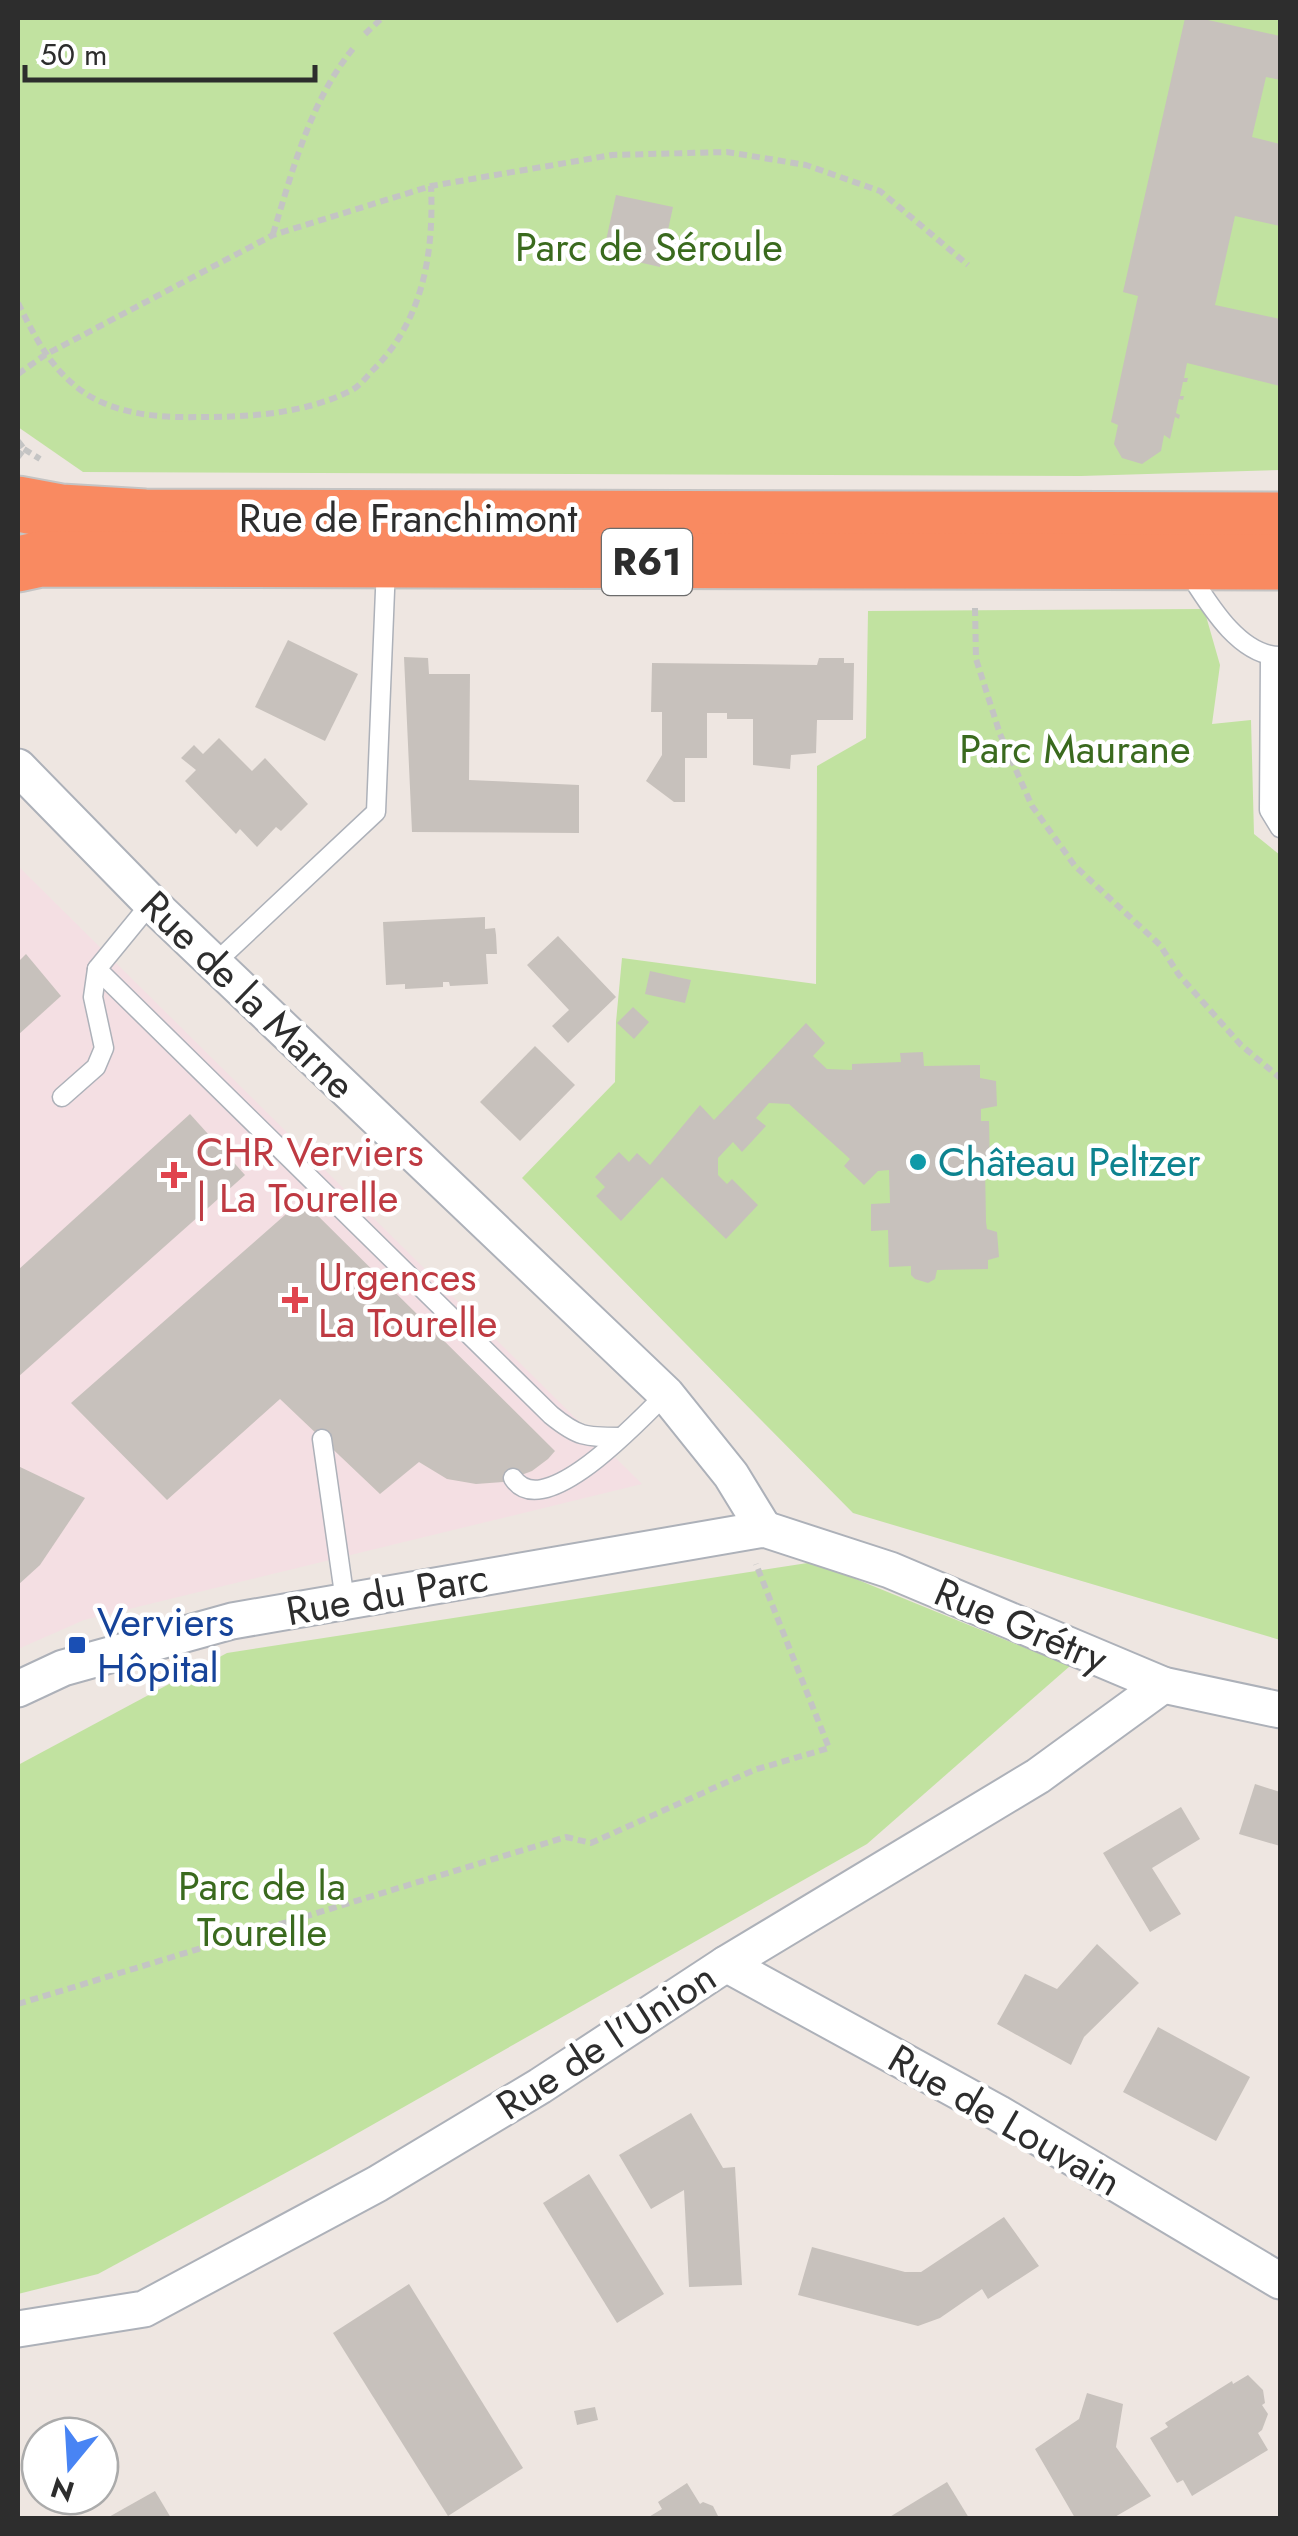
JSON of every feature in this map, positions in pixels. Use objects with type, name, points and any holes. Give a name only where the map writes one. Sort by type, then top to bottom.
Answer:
[{"type":"highway","name":"Rue de Franchimont","points":[[18,504],[61,512],[145,517],[1280,520]]},
{"type":"highway","name":"Rue de Franchimont","points":[[18,564],[40,559],[1280,562]]},
{"type":"street","name":"Rue de la Marne","points":[[18,766],[152,903],[666,1394],[731,1475],[754,1531]]},
{"type":"street","name":"Rue du Parc","points":[[18,1689],[63,1668],[232,1621],[754,1531]]},
{"type":"street","name":"Rue Grétry","points":[[754,1531],[890,1570],[1163,1685],[1280,1710]]},
{"type":"street","name":"Rue de l'Union","points":[[18,2329],[144,2309],[394,2174],[540,2086],[726,1964],[1038,1776],[1163,1685]]},
{"type":"street","name":"Rue de Louvain","points":[[726,1964],[998,2113],[1280,2282]]},
{"type":"lane","points":[[215,964],[376,812],[386,560]]},
{"type":"lane","points":[[1181,561],[1226,629],[1275,656],[1269,810],[1280,828]]},
{"type":"lane","points":[[62,1098],[96,1067],[104,1048],[93,997],[97,969],[152,903]]},
{"type":"lane","points":[[97,969],[554,1418],[574,1433],[591,1439],[618,1437]]},
{"type":"lane","points":[[513,1478],[524,1489],[561,1484],[584,1469],[666,1394]]},
{"type":"lane","points":[[322,1439],[345,1602]]},
{"type":"path","points":[[365,34],[382,18]]},
{"type":"path","points":[[272,236],[299,150],[337,67],[356,45]]},
{"type":"path","points":[[18,374],[272,236],[430,186],[612,155],[727,152],[806,165],[880,191],[968,266]]},
{"type":"path","points":[[18,303],[45,356],[75,387],[119,409],[167,418],[306,408],[356,388],[393,350],[422,296],[432,221],[430,186]]},
{"type":"path","points":[[18,442],[24,449],[18,458]]},
{"type":"path","points":[[974,562],[976,658],[1000,734],[1032,806],[1075,866],[1160,946],[1179,975],[1242,1045],[1280,1078]]},
{"type":"path","points":[[18,2004],[566,1837],[591,1842],[754,1770],[829,1748],[754,1531]]},
{"type":"shaded area","name":"CHR Verviers | La Tourelle","points":[[18,866],[642,1484],[84,1620],[18,1649]]},
{"type":"green space","name":"Parc de Séroule","points":[[18,18],[1280,18],[1280,470],[1081,476],[83,472],[18,427]]},
{"type":"green space","name":"Parc Maurane","points":[[1204,609],[1220,665],[1212,724],[1251,720],[1254,834],[1280,855],[1280,1640],[853,1513],[522,1178],[615,1082],[622,958],[816,984],[817,766],[866,738],[868,611]]},
{"type":"green space","name":"Parc de la Tourelle","points":[[814,1562],[1070,1666],[867,1844],[328,2150],[98,2274],[18,2294],[18,1765],[227,1653]]},
{"type":"building","points":[[1185,18],[1280,36],[1280,80],[1266,77],[1252,137],[1280,144],[1280,226],[1235,216],[1215,305],[1280,319],[1280,386],[1187,363],[1184,378],[1188,378],[1183,382],[1180,396],[1184,396],[1179,399],[1176,413],[1179,419],[1175,417],[1170,439],[1164,435],[1161,451],[1142,464],[1122,458],[1114,444],[1118,425],[1111,422],[1138,296],[1123,292]]},
{"type":"building","points":[[616,195],[673,207],[660,267],[603,254]]},
{"type":"building","points":[[288,640],[358,674],[325,741],[255,707]]},
{"type":"building","points":[[404,657],[428,658],[429,674],[470,674],[469,780],[579,785],[579,833],[412,832]]},
{"type":"building","points":[[819,658],[844,658],[844,663],[854,663],[853,720],[817,720],[816,753],[791,755],[790,769],[753,765],[753,719],[727,719],[727,713],[707,713],[707,758],[685,758],[685,802],[674,802],[646,781],[662,755],[662,712],[651,712],[652,663],[817,665]]},
{"type":"building","points":[[219,738],[252,771],[265,758],[308,804],[281,831],[276,827],[257,847],[240,829],[236,834],[185,781],[196,770],[181,758],[194,745],[203,754]]},
{"type":"building","points":[[485,917],[485,929],[495,928],[497,954],[486,954],[488,984],[450,986],[443,982],[443,987],[405,989],[405,984],[386,985],[383,922]]},
{"type":"building","points":[[558,936],[616,997],[568,1043],[552,1026],[569,1010],[527,965]]},
{"type":"building","points":[[26,954],[61,996],[18,1035],[18,962]]},
{"type":"building","points":[[650,971],[691,980],[685,1003],[645,994]]},
{"type":"building","points":[[633,1007],[649,1022],[634,1039],[617,1023]]},
{"type":"building","name":"Château Peltzer","points":[[806,1023],[825,1043],[813,1056],[827,1069],[852,1070],[852,1064],[901,1062],[900,1053],[923,1052],[924,1066],[980,1065],[980,1078],[996,1081],[997,1106],[981,1109],[981,1121],[989,1121],[986,1222],[987,1229],[997,1232],[999,1257],[988,1260],[988,1269],[937,1270],[935,1279],[928,1283],[911,1275],[911,1266],[889,1267],[888,1230],[871,1231],[871,1204],[890,1203],[889,1170],[878,1171],[864,1185],[844,1166],[850,1159],[789,1104],[769,1103],[756,1118],[766,1126],[742,1152],[733,1142],[718,1158],[718,1175],[727,1184],[732,1179],[758,1205],[726,1239],[662,1177],[621,1221],[596,1196],[605,1187],[595,1177],[619,1152],[629,1162],[637,1153],[650,1165],[700,1105],[714,1120]]},
{"type":"building","points":[[535,1046],[575,1085],[520,1141],[480,1102]]},
{"type":"building","points":[[190,1114],[245,1175],[18,1377],[18,1270]]},
{"type":"building","name":"Urgences La Tourelle","points":[[302,1200],[555,1451],[548,1459],[532,1471],[503,1482],[476,1484],[447,1479],[419,1462],[380,1494],[280,1399],[167,1500],[71,1403]]},
{"type":"building","points":[[18,1466],[85,1498],[40,1565],[18,1585]]},
{"type":"building","points":[[1255,1784],[1280,1792],[1280,1846],[1239,1834]]},
{"type":"building","points":[[1181,1807],[1200,1839],[1152,1868],[1181,1914],[1150,1932],[1103,1853]]},
{"type":"building","points":[[1097,1944],[1139,1983],[1084,2037],[1071,2065],[997,2024],[1025,1974],[1057,1989]]},
{"type":"building","points":[[1158,2027],[1250,2077],[1216,2141],[1123,2092]]},
{"type":"building","points":[[691,2113],[723,2168],[735,2167],[742,2285],[689,2287],[684,2190],[651,2209],[619,2155]]},
{"type":"building","points":[[589,2174],[664,2294],[617,2323],[543,2203]]},
{"type":"building","points":[[1004,2217],[1039,2266],[988,2299],[982,2289],[940,2318],[918,2326],[798,2295],[812,2247],[905,2272],[921,2272]]},
{"type":"building","points":[[409,2284],[523,2468],[448,2516],[333,2333]]},
{"type":"building","points":[[1248,2375],[1263,2390],[1262,2405],[1268,2414],[1258,2433],[1268,2450],[1192,2496],[1183,2480],[1177,2483],[1150,2438],[1168,2427],[1165,2423]]},
{"type":"building","points":[[1087,2393],[1123,2404],[1116,2447],[1151,2496],[1113,2518],[1075,2518],[1035,2449],[1079,2419]]},
{"type":"building","points":[[595,2407],[598,2420],[577,2425],[574,2411]]},
{"type":"building","points":[[947,2482],[969,2518],[888,2518]]},
{"type":"building","points":[[687,2483],[700,2504],[713,2506],[719,2518],[647,2518],[662,2509],[658,2502]]},
{"type":"building","points":[[155,2491],[171,2518],[107,2518],[120,2516],[120,2511]]},
{"type":"place","name":"Château Peltzer","points":[[918,1162]]},
{"type":"place","name":"CHR Verviers | La Tourelle","points":[[174,1175]]},
{"type":"place","name":"Urgences La Tourelle","points":[[295,1300]]},
{"type":"place","name":"Verviers Hôpital","points":[[77,1645]]}]
